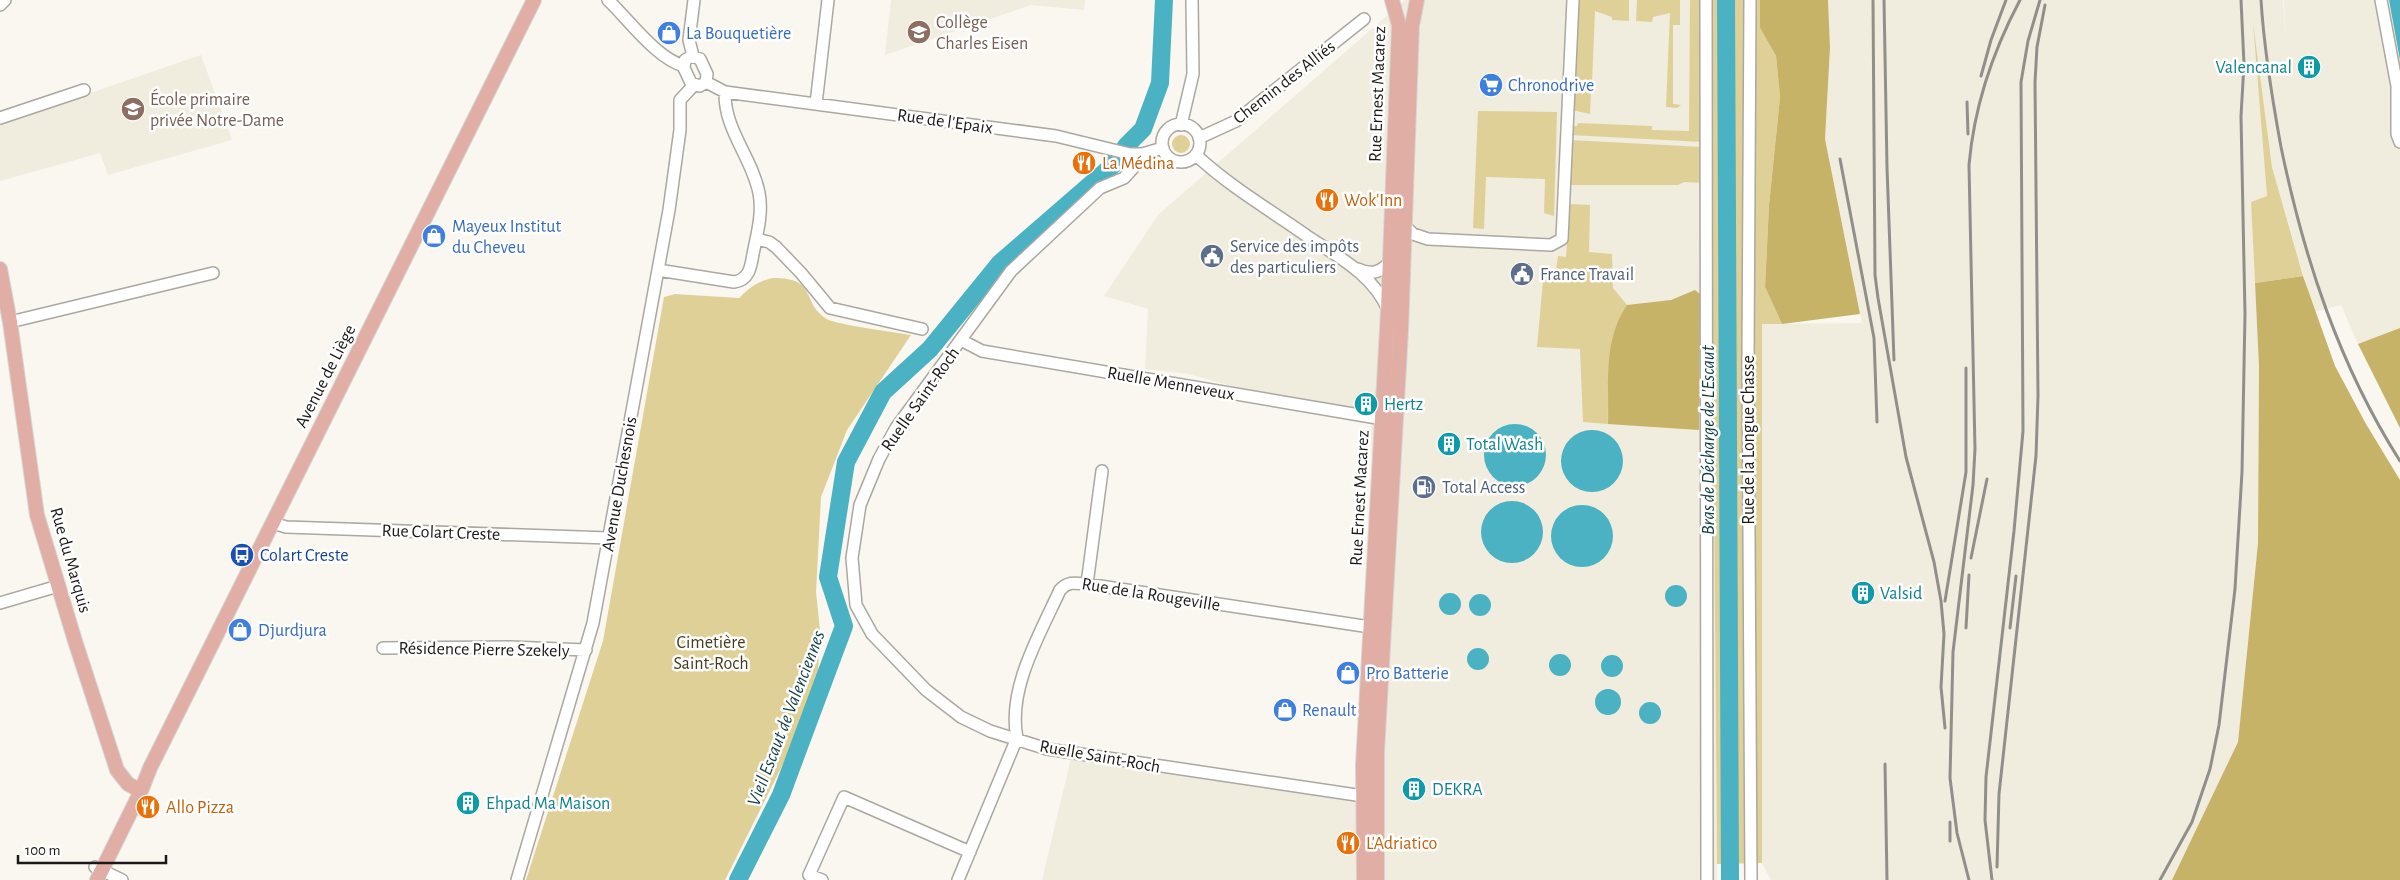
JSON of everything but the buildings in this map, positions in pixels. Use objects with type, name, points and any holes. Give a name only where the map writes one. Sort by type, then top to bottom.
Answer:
[{"type":"main road","name":"Avenue de Liège","points":[[88,880],[98,872],[137,790],[150,768],[534,0]]},
{"type":"main road","name":"Rue Ernest Macarez","points":[[1364,880],[1363,796],[1370,627],[1383,419],[1399,25],[1392,0]]},
{"type":"main road","name":"Rue Ernest Macarez","points":[[1377,880],[1376,752],[1405,226],[1412,26],[1417,0]]},
{"type":"main road","name":"Rue du Marquis","points":[[0,269],[10,322],[36,507],[58,586],[117,770],[125,781],[137,790]]},
{"type":"street","points":[[0,4],[5,0]]},
{"type":"street","points":[[608,0],[662,54],[674,63],[684,66]]},
{"type":"street","points":[[693,56],[686,59],[684,66],[694,85],[700,86],[706,82],[707,74],[701,62],[693,56],[689,40],[694,0]]},
{"type":"street","points":[[816,104],[828,0]]},
{"type":"street","points":[[1181,124],[1193,74],[1192,0]]},
{"type":"street","points":[[1405,226],[1413,234],[1428,239],[1551,245],[1562,239],[1574,0]]},
{"type":"street","points":[[1706,0],[1707,880]]},
{"type":"street","name":"Rue de la Longue Chasse","points":[[1750,0],[1748,392],[1751,880]]},
{"type":"street","points":[[2381,0],[2396,78],[2397,134],[2400,142]]},
{"type":"street","name":"Chemin des Alliés","points":[[1199,138],[1236,121],[1364,19]]},
{"type":"street","points":[[658,270],[734,282],[740,281],[749,272],[760,212],[759,192],[727,117],[725,92],[706,82]]},
{"type":"street","name":"Avenue Duchesnois","points":[[517,880],[593,623],[658,270],[680,130],[680,100],[694,85]]},
{"type":"street","points":[[0,118],[84,90]]},
{"type":"street","name":"Rue de l'Epaix","points":[[725,92],[1056,136],[1133,155],[1163,148]]},
{"type":"street","points":[[1181,124],[1191,128],[1199,138],[1200,146],[1196,155],[1188,161],[1177,162],[1168,157],[1163,148],[1163,140],[1167,131],[1181,124]]},
{"type":"street","name":"Ruelle Saint-Roch","points":[[1133,155],[1134,167],[1124,178],[1100,188],[1015,266],[896,428],[860,505],[852,553],[853,593],[858,612],[872,634],[932,695],[974,724],[995,733],[1017,738],[1047,749],[1363,796]]},
{"type":"street","points":[[1196,155],[1226,180],[1354,268],[1375,287],[1388,310]]},
{"type":"street","points":[[756,239],[769,242],[776,247],[830,308],[922,329]]},
{"type":"street","points":[[1354,268],[1373,273],[1380,271],[1390,262]]},
{"type":"street","points":[[10,322],[213,273]]},
{"type":"street","name":"Ruelle Menneveux","points":[[960,340],[982,351],[1383,419]]},
{"type":"street","points":[[1087,584],[1102,471]]},
{"type":"street","name":"Rue Colart Creste","points":[[273,523],[286,527],[610,538]]},
{"type":"street","name":"Rue de la Rougeville","points":[[1017,738],[1014,715],[1020,684],[1055,603],[1065,585],[1072,583],[1087,584],[1370,627]]},
{"type":"street","points":[[0,603],[58,586]]},
{"type":"street","name":"Résidence Pierre Szekely","points":[[383,648],[510,647],[586,650]]},
{"type":"street","points":[[958,880],[1017,738]]},
{"type":"street","points":[[822,880],[810,875],[844,797],[970,852]]},
{"type":"street","points":[[98,872],[122,880]]},
{"type":"shaded area","name":"Collège Charles Eisen","points":[[891,0],[1085,0],[1084,10],[1031,5],[885,55]]},
{"type":"shaded area","points":[[1405,0],[1710,0],[1717,880],[1042,880],[1071,758],[1355,788],[1372,509],[1371,424],[1188,374],[1145,369],[1148,309],[1104,296],[1158,215]]},
{"type":"shaded area","points":[[1760,0],[1828,0],[1830,48],[1825,139],[1860,314],[1782,324],[1765,287],[1769,205],[1780,97],[1776,56],[1760,28]]},
{"type":"shaded area","points":[[1828,0],[2283,0],[2286,42],[2284,0],[2389,0],[2400,60],[2400,328],[2358,344],[2341,305],[2314,312],[2272,167],[2254,36],[2267,197],[2251,202],[2259,367],[2258,543],[2238,742],[2172,880],[1771,880],[1762,863],[1762,324],[1862,323],[1825,139],[1830,48]]},
{"type":"shaded area","name":"École primaire privée Notre-Dame","points":[[201,55],[232,140],[108,175],[100,153],[0,181],[0,124]]},
{"type":"shaded area","points":[[2303,276],[2335,366],[2366,424],[2400,480],[2400,880],[2172,880],[2238,742],[2258,543],[2259,367],[2255,283]]},
{"type":"shaded area","points":[[1695,290],[1700,294],[1699,430],[1608,424],[1608,378],[1611,347],[1619,319],[1627,305],[1671,300]]},
{"type":"shaded area","points":[[2400,328],[2400,428],[2358,344]]},
{"type":"green space","points":[[1577,0],[1629,0],[1629,21],[1612,20],[1612,17],[1595,11],[1592,83],[1573,82]]},
{"type":"green space","points":[[1637,0],[1680,0],[1680,25],[1673,25],[1673,104],[1681,105],[1677,108],[1666,107],[1670,13],[1653,17],[1652,22],[1636,21]]},
{"type":"green space","points":[[1690,0],[1702,0],[1703,142],[1570,135],[1570,126],[1577,126],[1578,123],[1652,126],[1652,130],[1689,131]]},
{"type":"green space","points":[[1710,0],[1760,0],[1760,28],[1776,56],[1780,97],[1769,205],[1765,287],[1782,324],[1762,324],[1762,863],[1717,864]]},
{"type":"green space","points":[[2253,23],[2272,167],[2303,276],[2255,283],[2251,202],[2267,196]]},
{"type":"green space","points":[[1572,89],[1591,90],[1590,114],[1572,110]]},
{"type":"green space","points":[[1478,111],[1557,112],[1554,216],[1544,213],[1545,179],[1486,177],[1484,229],[1473,228]]},
{"type":"green space","points":[[1177,135],[1185,135],[1190,140],[1188,151],[1177,153],[1172,148],[1172,140]]},
{"type":"green space","points":[[1570,140],[1702,147],[1703,183],[1684,182],[1678,185],[1569,185]]},
{"type":"green space","points":[[1570,204],[1590,205],[1589,252],[1612,254],[1613,288],[1627,305],[1616,331],[1610,363],[1608,424],[1583,422],[1580,349],[1537,347],[1544,270],[1556,270],[1558,256],[1566,257]]},
{"type":"green space","name":"Cimetière Saint-Roch","points":[[773,278],[787,279],[803,286],[819,312],[827,319],[854,326],[911,335],[847,430],[821,497],[816,592],[820,630],[818,674],[785,760],[725,880],[526,880],[603,641],[664,297],[675,294],[739,298],[754,285]]},
{"type":"water","points":[[2389,0],[2400,0],[2400,60]]},
{"type":"water","points":[[1509,424],[1521,424],[1537,433],[1544,443],[1546,455],[1544,467],[1537,477],[1521,486],[1509,486],[1498,481],[1489,472],[1484,461],[1484,449],[1489,438],[1498,429]]},
{"type":"water","points":[[1586,430],[1598,430],[1614,439],[1621,449],[1623,461],[1621,473],[1614,483],[1598,492],[1586,492],[1575,487],[1566,478],[1561,467],[1561,455],[1566,444],[1575,435]]},
{"type":"water","points":[[1506,501],[1518,501],[1534,510],[1541,520],[1543,532],[1541,544],[1534,554],[1518,563],[1506,563],[1495,558],[1486,549],[1481,538],[1481,526],[1486,515],[1495,506]]},
{"type":"water","points":[[1576,505],[1588,505],[1604,514],[1611,524],[1613,536],[1611,548],[1604,558],[1588,567],[1576,567],[1565,562],[1556,553],[1551,542],[1551,530],[1556,519],[1565,510]]},
{"type":"water","points":[[1672,585],[1680,585],[1687,592],[1687,600],[1680,607],[1672,607],[1665,600],[1665,592]]},
{"type":"water","points":[[1450,593],[1458,596],[1461,604],[1458,612],[1450,615],[1442,612],[1439,604],[1442,596]]},
{"type":"water","points":[[1476,594],[1484,594],[1491,601],[1491,609],[1484,616],[1476,616],[1469,609],[1469,601]]},
{"type":"water","points":[[1478,648],[1486,651],[1489,659],[1486,667],[1478,670],[1470,667],[1467,659],[1470,651]]},
{"type":"water","points":[[1560,654],[1568,657],[1571,665],[1568,673],[1560,676],[1552,673],[1549,665],[1552,657]]},
{"type":"water","points":[[1612,655],[1620,658],[1623,666],[1620,674],[1612,677],[1604,674],[1601,666],[1604,658]]},
{"type":"water","points":[[1608,689],[1617,693],[1621,702],[1617,711],[1608,715],[1599,711],[1595,702],[1599,693]]},
{"type":"water","points":[[1650,702],[1658,705],[1661,713],[1658,721],[1650,724],[1642,721],[1639,713],[1642,705]]},
{"type":"waterway","name":"Vieil Escaut de Valenciennes","points":[[738,880],[781,795],[844,626],[828,577],[846,462],[883,392],[930,349],[1000,263],[1113,165],[1127,145],[1143,129],[1160,83],[1164,0]]},
{"type":"waterway","name":"Bras de Décharge de L'Escaut","points":[[1726,0],[1730,880]]},
{"type":"railway","points":[[1873,0],[1875,275],[1906,457],[1934,562],[1941,601],[1944,634],[1941,687],[1945,728]]},
{"type":"railway","points":[[1884,0],[1887,167],[1894,360]]},
{"type":"railway","points":[[1981,76],[1991,40],[2006,0]]},
{"type":"railway","points":[[1969,880],[1957,833],[1950,778],[1953,652],[1973,485],[1975,449],[1969,165],[1975,122],[1986,80],[2001,39],[2020,0]]},
{"type":"railway","points":[[1992,880],[1985,820],[1986,777],[2014,531],[2023,431],[2021,82],[2028,41],[2040,0]]},
{"type":"railway","points":[[2160,880],[2192,822],[2210,769],[2219,725],[2235,589],[2242,472],[2245,314],[2241,116],[2244,64],[2241,0]]},
{"type":"railway","points":[[2261,0],[2269,74],[2281,147],[2290,188],[2313,270],[2326,310],[2359,387],[2400,461]]},
{"type":"railway","points":[[1997,867],[1999,794],[2036,456],[2038,396],[2035,82],[2037,47],[2045,5]]},
{"type":"railway","points":[[1967,102],[1968,134]]},
{"type":"railway","points":[[1840,159],[1874,338],[1877,422]]},
{"type":"railway","points":[[1945,601],[1966,472],[1966,368]]},
{"type":"railway","points":[[1971,558],[1987,479]]},
{"type":"railway","points":[[1966,628],[1969,575]]},
{"type":"railway","points":[[2010,628],[2016,576]]},
{"type":"railway","points":[[1885,764],[1887,880]]},
{"type":"railway","points":[[1950,822],[1950,841]]},
{"type":"place","name":"Collège Charles Eisen","points":[[919,32]]},
{"type":"place","name":"La Bouquetière","points":[[669,33]]},
{"type":"place","name":"Valencanal","points":[[2309,67]]},
{"type":"place","name":"Chronodrive","points":[[1491,85]]},
{"type":"place","name":"École primaire privée Notre-Dame","points":[[133,109]]},
{"type":"place","name":"La Médina","points":[[1084,163]]},
{"type":"place","name":"Wok'Inn","points":[[1327,200]]},
{"type":"place","name":"Mayeux Institut du Cheveu","points":[[434,236]]},
{"type":"place","name":"Service des impôts des particuliers","points":[[1212,256]]},
{"type":"place","name":"France Travail","points":[[1522,274]]},
{"type":"place","name":"Hertz","points":[[1366,404]]},
{"type":"place","name":"Total Wash","points":[[1449,444]]},
{"type":"place","name":"Total Access","points":[[1424,487]]},
{"type":"place","name":"Colart Creste","points":[[242,555]]},
{"type":"place","name":"Valsid","points":[[1863,593]]},
{"type":"place","name":"Djurdjura","points":[[240,630]]},
{"type":"place","name":"Pro Batterie","points":[[1348,673]]},
{"type":"place","name":"Renault","points":[[1285,710]]},
{"type":"place","name":"DEKRA","points":[[1414,789]]},
{"type":"place","name":"Ehpad Ma Maison","points":[[468,803]]},
{"type":"place","name":"Allo Pizza","points":[[148,807]]},
{"type":"place","name":"L'Adriatico","points":[[1348,843]]}]
